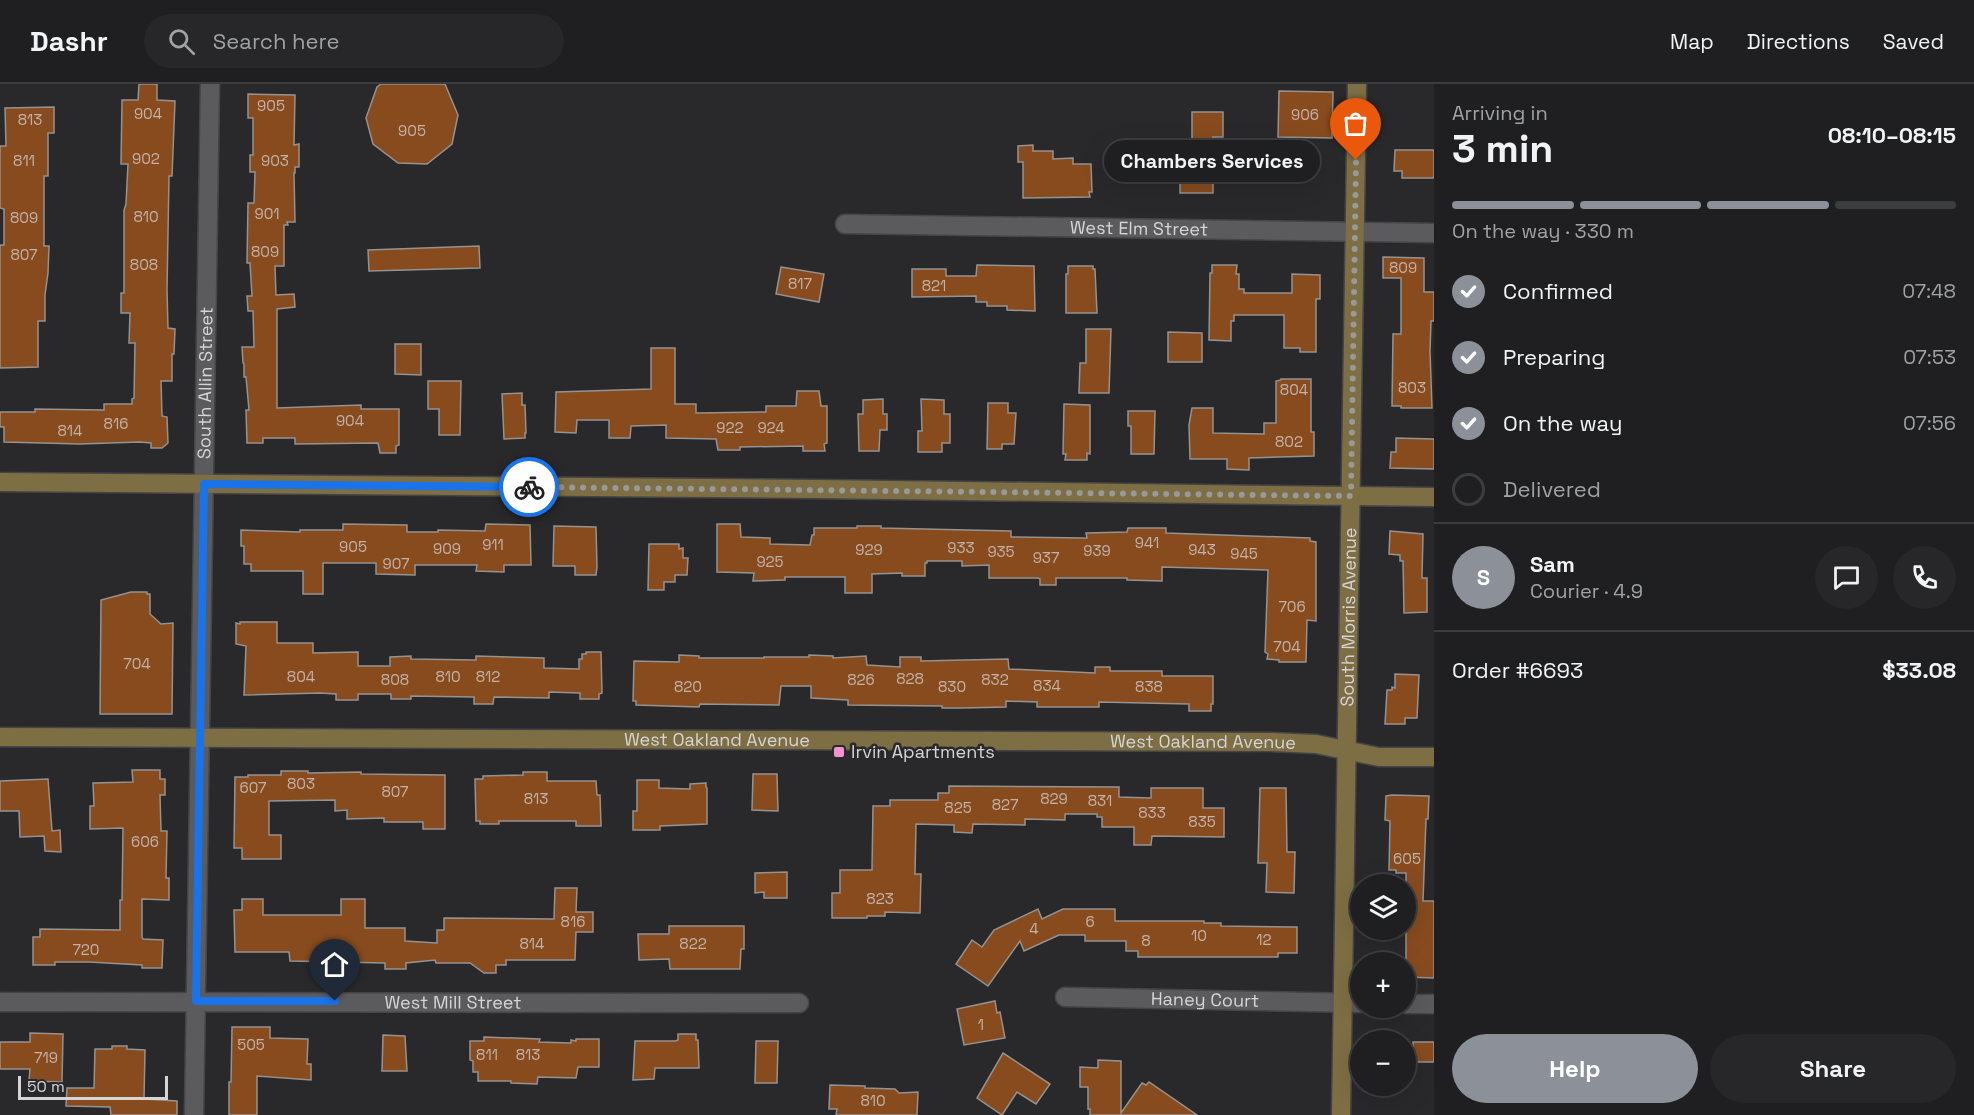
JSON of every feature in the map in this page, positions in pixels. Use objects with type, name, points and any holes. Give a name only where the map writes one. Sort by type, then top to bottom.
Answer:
[{"type":"main road","name":"South Morris Avenue","points":[[1351,952],[1347,750],[1357,84]]},
{"type":"main road","points":[[0,482],[1434,498]]},
{"type":"main road","name":"West Oakland Avenue","points":[[0,737],[1260,742],[1316,744],[1379,757],[1434,757]]},
{"type":"main road","name":"South Morris Avenue","points":[[1341,1115],[1351,1018]]},
{"type":"street","name":"South Allin Street","points":[[195,1115],[210,84]]},
{"type":"street","name":"West Elm Street","points":[[845,224],[1434,233]]},
{"type":"street","name":"Haney Court","points":[[1065,997],[1350,1003]]},
{"type":"street","name":"West Mill Street","points":[[0,1002],[799,1003]]},
{"type":"street","points":[[1416,1004],[1434,1004]]},
{"type":"building","points":[[139,84],[157,84],[157,100],[175,101],[172,176],[169,176],[167,290],[168,328],[175,329],[174,354],[172,354],[172,381],[161,381],[162,416],[167,417],[168,443],[162,448],[151,448],[151,443],[140,442],[80,444],[4,442],[4,427],[0,427],[0,412],[35,412],[35,409],[104,410],[104,404],[132,404],[135,343],[129,343],[130,313],[121,313],[121,293],[124,293],[124,210],[128,164],[121,164],[122,100],[138,100]]},
{"type":"building","points":[[381,84],[445,84],[458,115],[452,144],[427,164],[398,163],[373,144],[366,118],[377,87]]},
{"type":"building","points":[[1279,91],[1333,92],[1332,138],[1278,137]]},
{"type":"building","points":[[248,94],[295,95],[294,145],[299,144],[299,167],[295,167],[294,173],[295,222],[287,222],[288,225],[284,225],[284,266],[275,266],[276,295],[294,294],[295,307],[277,309],[277,408],[361,405],[361,409],[399,409],[399,445],[396,446],[396,453],[380,453],[378,443],[295,444],[295,438],[263,438],[263,443],[247,443],[246,410],[249,410],[242,347],[254,347],[253,311],[248,311],[247,296],[252,296],[250,263],[247,263],[248,203],[254,203],[255,172],[250,172],[250,155],[253,155],[253,118],[248,118]]},
{"type":"building","points":[[54,107],[54,133],[48,133],[48,176],[44,176],[44,246],[49,246],[45,321],[38,321],[38,367],[0,368],[0,245],[4,245],[4,209],[0,208],[0,146],[6,146],[5,108]]},
{"type":"building","points":[[1192,112],[1223,112],[1223,137],[1213,137],[1213,193],[1180,193],[1180,150],[1192,150]]},
{"type":"building","points":[[1033,145],[1033,151],[1053,151],[1053,159],[1073,158],[1073,164],[1091,164],[1092,192],[1089,192],[1090,197],[1023,198],[1023,162],[1018,162],[1018,146]]},
{"type":"building","points":[[1395,150],[1434,150],[1434,178],[1402,178],[1402,171],[1394,171]]},
{"type":"building","points":[[479,246],[480,268],[369,271],[368,250]]},
{"type":"building","points":[[1383,257],[1424,258],[1424,292],[1434,292],[1434,321],[1431,321],[1430,351],[1432,408],[1392,406],[1393,334],[1401,334],[1401,278],[1383,278]]},
{"type":"building","points":[[977,265],[1034,266],[1035,311],[1007,310],[1007,306],[987,306],[987,302],[976,302],[976,296],[912,297],[912,269],[946,269],[946,276],[976,276]]},
{"type":"building","points":[[1212,265],[1237,265],[1239,289],[1244,289],[1244,293],[1292,293],[1292,274],[1320,275],[1320,299],[1316,299],[1316,352],[1300,352],[1300,348],[1284,348],[1284,315],[1234,315],[1234,321],[1231,321],[1231,341],[1209,340]]},
{"type":"building","points":[[1068,266],[1093,266],[1095,269],[1097,313],[1066,313]]},
{"type":"building","points":[[781,267],[824,274],[819,302],[776,294]]},
{"type":"building","points":[[1086,329],[1111,329],[1109,393],[1079,393],[1080,363],[1086,363]]},
{"type":"building","points":[[1168,332],[1202,333],[1202,362],[1168,362]]},
{"type":"building","points":[[395,344],[421,344],[421,375],[395,374]]},
{"type":"building","points":[[651,348],[675,348],[675,404],[696,404],[696,413],[766,412],[766,406],[796,406],[797,391],[819,391],[821,406],[827,406],[825,451],[803,451],[803,446],[740,447],[740,450],[718,450],[716,439],[666,438],[666,425],[631,426],[630,438],[609,438],[609,420],[577,420],[576,433],[555,432],[556,392],[651,389]]},
{"type":"building","points":[[1311,379],[1311,432],[1314,432],[1314,456],[1249,458],[1249,470],[1227,469],[1227,459],[1190,459],[1189,425],[1192,408],[1213,408],[1213,433],[1264,434],[1264,423],[1276,423],[1276,381]]},
{"type":"building","points":[[428,381],[461,381],[460,435],[439,435],[439,409],[428,409]]},
{"type":"building","points":[[522,393],[522,405],[525,405],[525,438],[504,439],[502,394]]},
{"type":"building","points":[[883,399],[883,414],[887,414],[887,430],[880,430],[879,451],[859,451],[858,414],[863,414],[863,400]]},
{"type":"building","points":[[921,399],[944,400],[944,414],[950,414],[950,443],[942,443],[942,452],[918,452],[918,431],[922,431]]},
{"type":"building","points":[[988,403],[1008,403],[1008,413],[1016,413],[1014,444],[1002,444],[1002,449],[987,449]]},
{"type":"building","points":[[1064,404],[1090,405],[1090,454],[1087,453],[1087,460],[1065,460],[1066,454],[1063,454]]},
{"type":"building","points":[[1128,411],[1155,411],[1154,454],[1131,454],[1131,426],[1128,426]]},
{"type":"building","points":[[1396,438],[1434,439],[1434,469],[1390,468],[1391,452],[1396,452]]},
{"type":"building","points":[[343,524],[407,525],[407,532],[485,531],[486,524],[530,525],[531,565],[504,565],[504,572],[476,571],[477,565],[415,565],[415,575],[376,574],[376,563],[323,563],[323,594],[303,594],[303,571],[251,571],[251,564],[244,564],[241,530],[300,532],[300,530],[343,530]]},
{"type":"building","points":[[717,524],[740,524],[741,537],[770,538],[770,544],[810,545],[814,528],[857,528],[857,526],[1011,531],[1011,537],[1087,538],[1086,533],[1127,532],[1128,528],[1166,528],[1166,533],[1310,538],[1310,541],[1316,542],[1316,621],[1307,620],[1306,662],[1279,662],[1279,660],[1267,659],[1268,654],[1265,652],[1268,570],[1162,567],[1162,581],[1127,580],[1127,578],[1056,578],[1056,585],[1040,585],[1038,578],[989,578],[989,565],[962,566],[962,561],[927,561],[925,576],[902,576],[902,573],[872,574],[872,593],[845,593],[845,577],[785,577],[785,580],[753,581],[754,573],[717,572]]},
{"type":"building","points":[[554,526],[596,527],[596,575],[575,575],[575,566],[553,566]]},
{"type":"building","points":[[1390,531],[1423,534],[1422,578],[1427,578],[1427,612],[1404,613],[1403,561],[1400,561],[1400,555],[1389,554]]},
{"type":"building","points":[[649,544],[679,544],[679,549],[683,548],[683,558],[688,558],[687,575],[675,575],[675,582],[664,582],[664,590],[648,590]]},
{"type":"building","points":[[131,592],[150,594],[150,614],[161,624],[173,623],[172,714],[100,714],[101,600]]},
{"type":"building","points":[[240,622],[277,622],[277,643],[313,643],[313,653],[358,652],[358,666],[390,666],[390,657],[476,660],[476,656],[544,658],[544,668],[579,669],[579,659],[582,659],[582,654],[601,652],[602,693],[599,694],[599,699],[580,699],[580,693],[549,692],[549,698],[494,697],[493,704],[474,704],[474,697],[411,696],[411,699],[391,699],[391,694],[358,694],[358,700],[336,700],[336,694],[320,693],[244,695],[246,646],[236,644],[236,623],[240,624]]},
{"type":"building","points":[[679,655],[699,656],[699,658],[866,656],[867,665],[900,667],[900,657],[921,657],[921,661],[1008,659],[1009,669],[1095,673],[1095,667],[1110,667],[1110,671],[1162,671],[1162,676],[1213,676],[1213,704],[1211,704],[1211,711],[1189,711],[1189,704],[1099,702],[1099,707],[1037,707],[1037,702],[1006,701],[1006,707],[942,708],[942,706],[848,705],[848,700],[811,698],[811,686],[781,686],[779,705],[700,704],[699,707],[636,705],[636,701],[633,701],[634,661],[679,662]]},
{"type":"building","points":[[1395,674],[1419,675],[1417,718],[1405,718],[1405,724],[1385,724],[1387,690],[1395,688]]},
{"type":"building","points":[[132,770],[160,770],[160,779],[165,779],[165,795],[160,795],[161,831],[167,831],[166,878],[169,878],[169,900],[142,899],[142,937],[143,939],[163,940],[162,968],[89,962],[55,962],[55,965],[33,965],[33,937],[40,937],[40,929],[120,930],[123,828],[90,829],[90,806],[94,806],[93,783],[133,782]]},
{"type":"building","points":[[281,771],[445,775],[445,829],[423,829],[423,822],[384,822],[384,818],[347,819],[347,810],[335,811],[335,800],[269,801],[269,835],[281,835],[281,859],[242,859],[242,848],[234,848],[235,777],[281,775]]},
{"type":"building","points":[[523,772],[547,772],[547,781],[596,781],[597,795],[600,795],[601,826],[576,826],[576,821],[499,821],[499,824],[480,824],[480,821],[476,821],[475,779],[483,779],[483,776],[523,775]]},
{"type":"building","points":[[753,774],[777,774],[778,811],[752,810]]},
{"type":"building","points":[[48,779],[52,831],[60,830],[61,852],[45,851],[44,836],[20,837],[19,811],[0,811],[0,781]]},
{"type":"building","points":[[637,780],[659,780],[659,788],[690,789],[690,784],[706,783],[707,824],[660,826],[660,830],[633,830],[633,811],[637,811]]},
{"type":"building","points":[[949,786],[1119,787],[1119,797],[1151,798],[1151,788],[1203,788],[1203,808],[1224,808],[1224,837],[1152,836],[1151,845],[1134,845],[1134,827],[1102,827],[1102,817],[1097,817],[1097,814],[1065,814],[1065,820],[1025,819],[1025,825],[973,824],[972,833],[954,832],[954,825],[916,824],[915,874],[921,874],[920,913],[885,912],[885,916],[832,918],[832,893],[840,893],[840,870],[872,870],[873,806],[890,806],[890,800],[938,800],[938,793],[949,793]]},
{"type":"building","points":[[1260,788],[1286,788],[1287,852],[1295,852],[1294,893],[1266,892],[1267,863],[1258,863]]},
{"type":"building","points":[[1386,796],[1429,796],[1423,901],[1434,901],[1434,978],[1416,977],[1416,952],[1406,952],[1406,940],[1416,940],[1416,874],[1396,873],[1396,870],[1389,870],[1390,821],[1385,820]]},
{"type":"building","points":[[787,872],[787,898],[764,898],[764,892],[755,893],[755,873]]},
{"type":"building","points":[[555,888],[577,888],[576,912],[593,912],[593,932],[576,932],[575,960],[506,960],[506,965],[496,965],[496,973],[484,973],[470,963],[436,963],[435,960],[406,963],[406,969],[385,969],[385,963],[290,961],[289,952],[235,952],[234,910],[242,910],[242,899],[263,899],[263,915],[341,915],[341,899],[365,899],[365,928],[405,928],[405,941],[437,943],[437,930],[444,930],[444,918],[554,919]]},
{"type":"building","points":[[1038,909],[1042,919],[1063,909],[1115,909],[1115,921],[1204,921],[1204,923],[1221,923],[1221,926],[1297,927],[1297,953],[1278,953],[1278,957],[1138,957],[1138,951],[1126,951],[1126,941],[1085,941],[1085,935],[1059,935],[1024,951],[1020,941],[988,986],[956,964],[972,940],[982,947],[994,930]]},
{"type":"building","points":[[669,926],[744,926],[744,949],[741,949],[740,969],[670,969],[669,959],[639,960],[638,934],[669,934]]},
{"type":"building","points":[[995,1001],[997,1013],[1000,1012],[1005,1038],[964,1045],[957,1009]]},
{"type":"building","points":[[232,1027],[270,1027],[270,1038],[308,1039],[307,1064],[311,1064],[311,1080],[257,1076],[257,1115],[229,1115]]},
{"type":"building","points":[[30,1033],[63,1034],[62,1082],[29,1081],[30,1069],[0,1069],[0,1042],[30,1042]]},
{"type":"building","points":[[678,1034],[696,1034],[699,1068],[655,1068],[654,1079],[633,1080],[635,1041],[675,1041],[678,1040]]},
{"type":"building","points":[[383,1035],[405,1036],[407,1071],[382,1071]]},
{"type":"building","points":[[484,1037],[540,1039],[539,1042],[571,1043],[571,1040],[576,1041],[576,1039],[599,1039],[599,1067],[578,1067],[576,1078],[538,1077],[537,1084],[478,1081],[478,1072],[473,1072],[473,1061],[470,1060],[470,1041],[484,1041]]},
{"type":"building","points":[[756,1041],[778,1041],[777,1083],[755,1083]]},
{"type":"building","points":[[1416,1042],[1434,1042],[1434,1062],[1416,1062]]},
{"type":"building","points":[[112,1046],[127,1046],[127,1049],[145,1050],[144,1099],[177,1101],[177,1115],[111,1115],[110,1107],[66,1106],[67,1088],[94,1088],[95,1049],[112,1049]]},
{"type":"building","points":[[1003,1053],[1050,1084],[1036,1104],[1017,1092],[1002,1115],[977,1098]]},
{"type":"building","points":[[1098,1060],[1121,1061],[1121,1113],[1142,1083],[1146,1085],[1149,1082],[1197,1115],[1090,1115],[1088,1087],[1080,1087],[1080,1067],[1098,1068]]},
{"type":"building","points":[[830,1085],[895,1089],[899,1093],[918,1092],[917,1115],[836,1115],[837,1109],[829,1109]]},
{"type":"way so far","points":[[529,487],[1351,496],[1356,160]]},
{"type":"place","name":"Chambers Services","points":[[1356,160]]},
{"type":"place","name":"Irvin Apartments","points":[[839,752]]},
{"type":"route","points":[[335,1001],[196,1001],[204,484],[529,487]]}]
